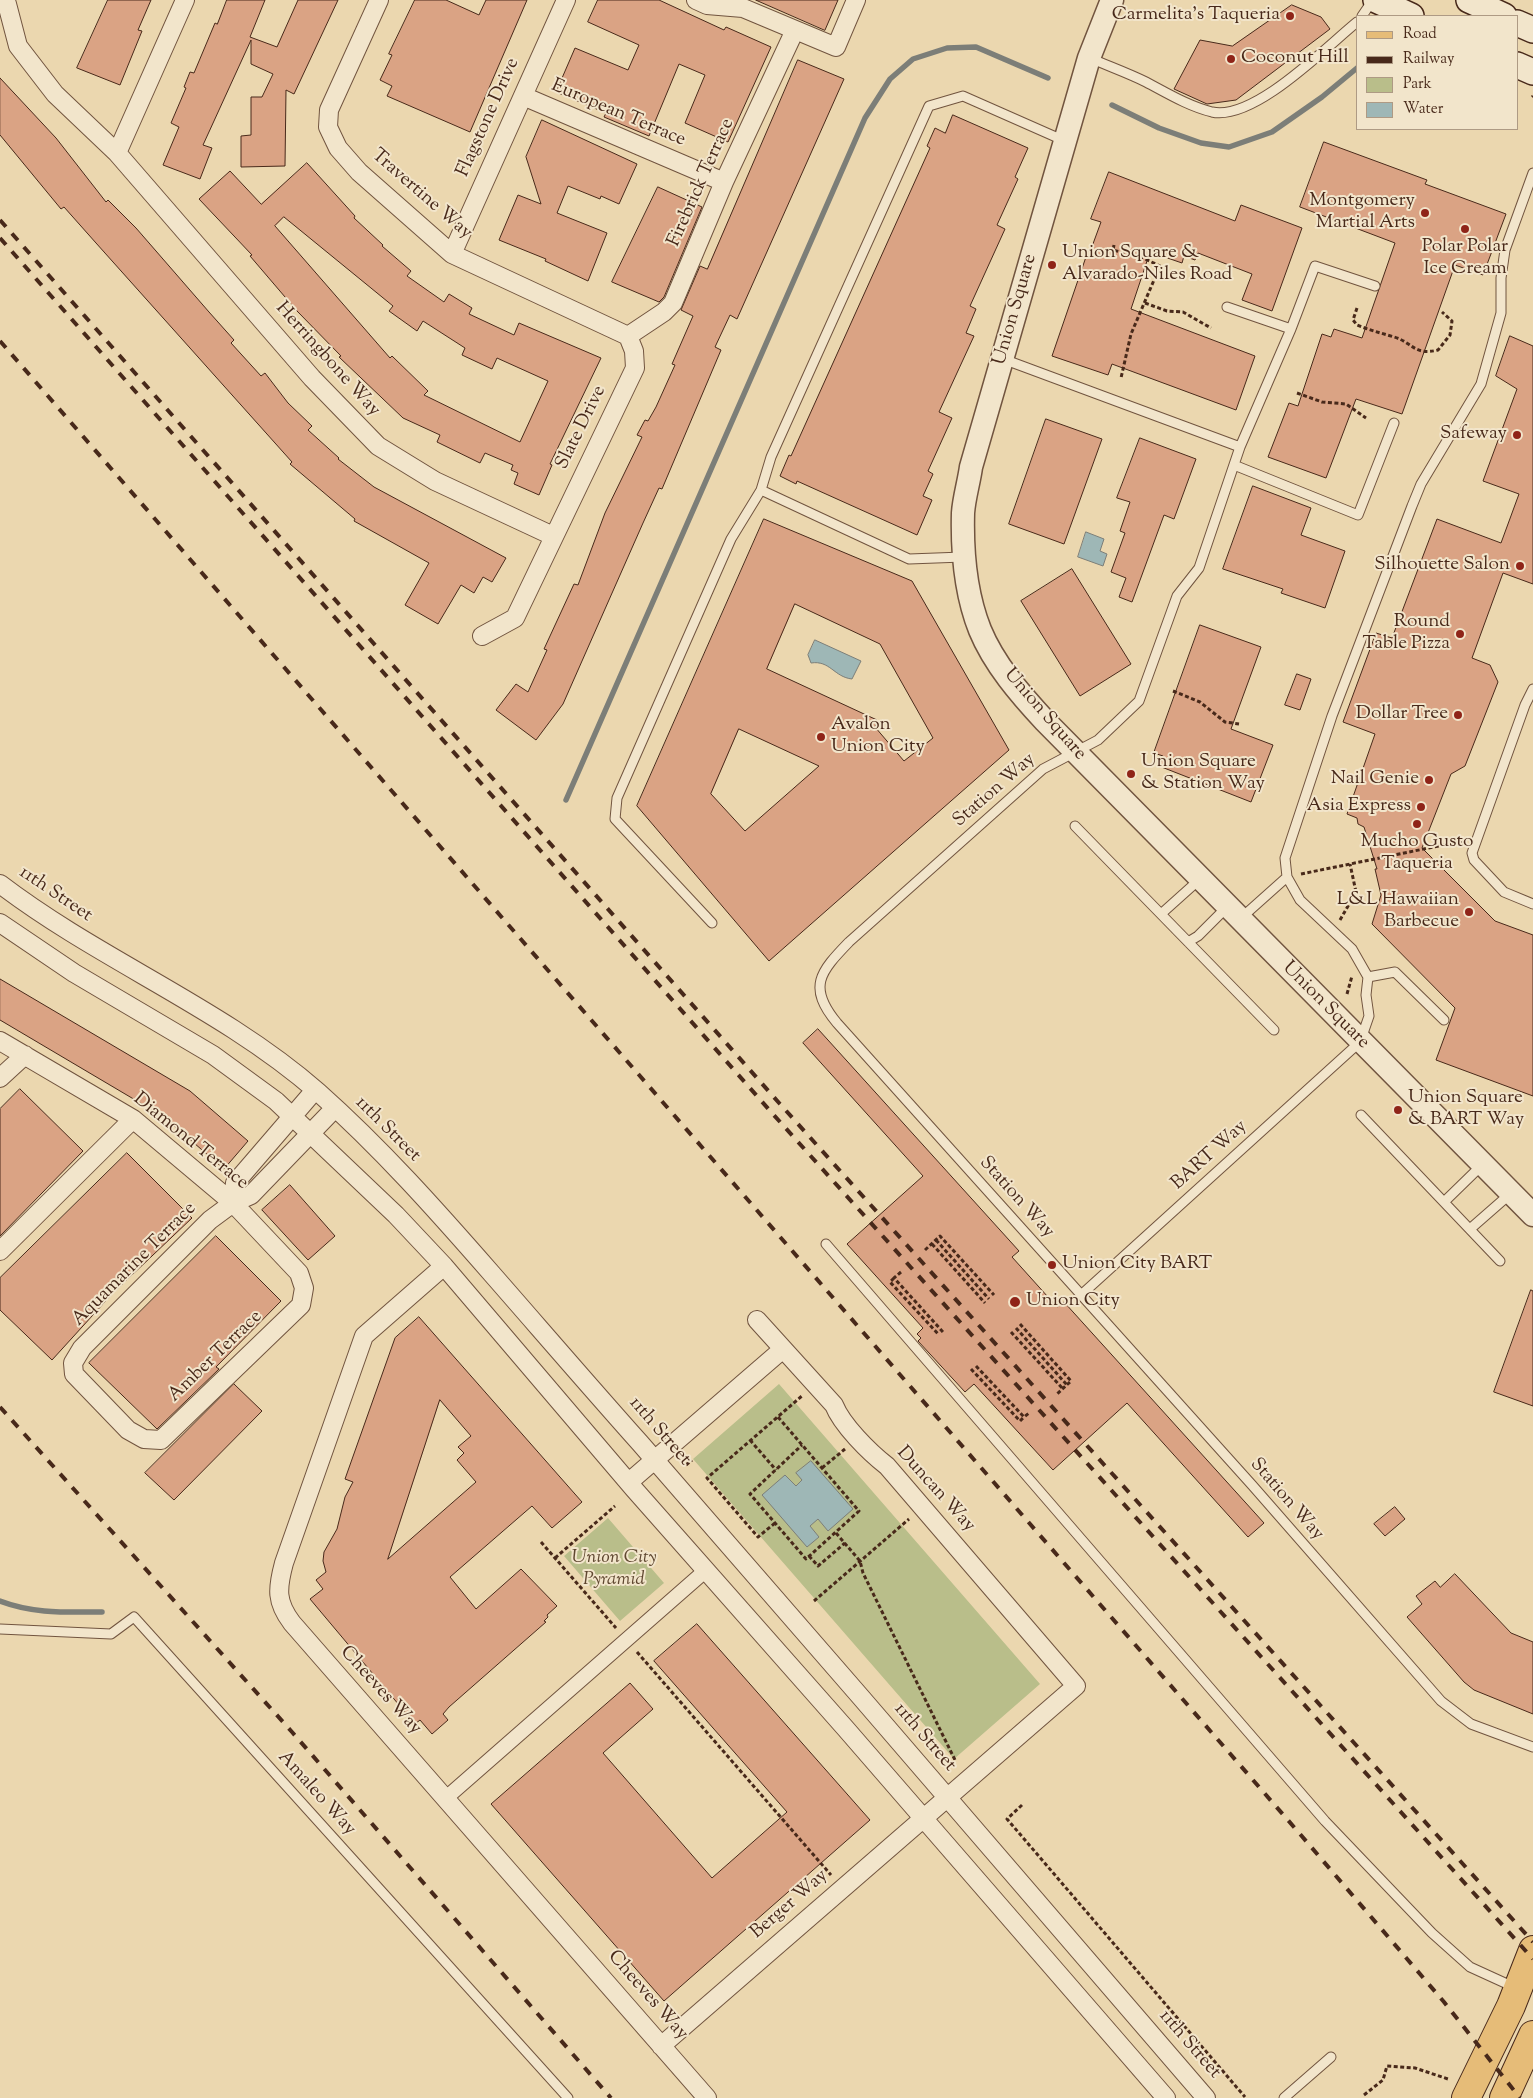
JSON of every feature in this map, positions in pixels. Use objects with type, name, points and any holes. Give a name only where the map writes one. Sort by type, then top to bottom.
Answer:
[{"type":"main road","points":[[1374,0],[1409,15]]},
{"type":"main road","points":[[1469,0],[1502,15]]},
{"type":"main road","points":[[1518,22],[1533,30]]},
{"type":"main road","points":[[1518,65],[1533,72]]},
{"type":"main road","points":[[1457,2089],[1518,1988],[1533,1950]]},
{"type":"main road","points":[[1504,2098],[1531,2047]]},
{"type":"street","points":[[117,153],[186,0]]},
{"type":"street","name":"Travertine Way","points":[[378,0],[329,110],[328,126],[338,148],[359,172],[452,254],[628,336]]},
{"type":"street","name":"Flagstone Drive","points":[[452,254],[566,0]]},
{"type":"street","points":[[696,0],[708,5],[744,8],[836,47],[856,0]]},
{"type":"street","name":"Union Square","points":[[1112,0],[1090,58],[971,468],[963,511],[965,557],[970,593],[980,631],[1000,666],[1022,696],[1360,1042],[1533,1215]]},
{"type":"street","name":"Herringbone Way","points":[[7,4],[18,46],[55,94],[117,153],[312,378],[378,446],[435,482],[553,536]]},
{"type":"street","name":"Firebrick Terrace","points":[[628,336],[664,312],[673,303],[724,182],[795,30]]},
{"type":"street","name":"European Terrace","points":[[523,96],[724,182]]},
{"type":"street","name":"Slate Drive","points":[[482,636],[515,618],[635,368],[634,351],[628,336]]},
{"type":"street","name":"11th Street","points":[[0,884],[37,912],[252,1042],[315,1090],[400,1171],[654,1459],[1206,2098]]},
{"type":"street","points":[[0,923],[74,973],[213,1055],[276,1101],[396,1215],[444,1266],[705,1571],[1166,2098]]},
{"type":"street","name":"Diamond Terrace","points":[[0,1041],[133,1119],[233,1203],[299,1273],[304,1288]]},
{"type":"street","points":[[0,1078],[25,1055]]},
{"type":"street","points":[[233,1203],[235,1183],[315,1090]]},
{"type":"street","name":"Aquamarine Terrace","points":[[144,1439],[128,1430],[74,1374],[74,1363],[82,1348],[210,1220],[233,1203],[251,1195],[334,1108]]},
{"type":"street","points":[[0,1251],[133,1119]]},
{"type":"street","name":"Cheeves Way","points":[[444,1266],[364,1336],[284,1563],[278,1599],[281,1608],[292,1624],[707,2098]]},
{"type":"street","name":"Amber Terrace","points":[[144,1439],[161,1440],[301,1305],[304,1288]]},
{"type":"street","name":"Duncan Way","points":[[757,1320],[834,1405],[838,1414],[858,1438],[874,1456],[887,1466],[923,1507],[1076,1686],[947,1798]]},
{"type":"street","points":[[628,1482],[783,1349]]},
{"type":"street","points":[[446,1798],[705,1571]]},
{"type":"street","name":"Berger Way","points":[[661,2046],[947,1798]]},
{"type":"lane","points":[[1363,15],[1374,0]]},
{"type":"lane","points":[[1090,58],[1144,81],[1188,104],[1213,112],[1227,112],[1243,109],[1265,98],[1356,23]]},
{"type":"lane","points":[[712,923],[615,819],[617,798],[731,539],[761,490],[770,457],[929,106],[963,96],[1065,141]]},
{"type":"lane","points":[[1360,1042],[1369,1016],[1366,995],[1368,977],[1352,949],[1300,900],[1287,877],[1285,858],[1332,716],[1421,484],[1481,384],[1501,313],[1501,278],[1505,250],[1533,173]]},
{"type":"lane","name":"Station Way","points":[[1375,286],[1315,266],[1291,329],[1240,447],[1199,568],[1177,596],[1139,701],[1098,740],[1039,772],[849,942],[827,964],[820,984],[823,1006],[1082,1295],[1441,1701],[1472,1724],[1533,1747]]},
{"type":"lane","points":[[1227,307],[1291,329]]},
{"type":"lane","points":[[1002,359],[1240,447]]},
{"type":"lane","points":[[1234,466],[1358,515],[1394,423]]},
{"type":"lane","points":[[761,490],[909,559],[965,557]]},
{"type":"lane","points":[[1533,689],[1525,705],[1473,845],[1472,853],[1474,860],[1504,892],[1533,904]]},
{"type":"lane","points":[[1074,826],[1274,1030]]},
{"type":"lane","points":[[1188,942],[1287,877]]},
{"type":"lane","points":[[1161,914],[1200,879]]},
{"type":"lane","points":[[1368,977],[1395,972],[1444,1020]]},
{"type":"lane","name":"BART Way","points":[[1082,1295],[1360,1042]]},
{"type":"lane","points":[[1361,1115],[1500,1261]]},
{"type":"lane","points":[[1444,1202],[1482,1165]]},
{"type":"lane","points":[[1470,1229],[1510,1194]]},
{"type":"lane","points":[[826,1244],[1325,1821],[1432,1933],[1470,1966],[1518,1988]]},
{"type":"lane","name":"Amaleo Way","points":[[0,1629],[111,1634],[134,1616],[568,2098]]},
{"type":"lane","points":[[1284,2098],[1330,2057]]},
{"type":"path","points":[[1114,245],[1113,250],[1143,258],[1160,266],[1131,334],[1121,378]]},
{"type":"path","points":[[1145,303],[1167,310],[1183,312],[1211,328]]},
{"type":"path","points":[[1357,308],[1353,320],[1357,325],[1397,338],[1409,347],[1424,351],[1438,350],[1450,335],[1452,320],[1442,312]]},
{"type":"path","points":[[1297,393],[1322,402],[1346,404],[1366,418]]},
{"type":"path","points":[[1173,691],[1200,702],[1225,722],[1239,724]]},
{"type":"path","points":[[1287,877],[1462,840],[1473,845]]},
{"type":"path","points":[[1332,930],[1355,896],[1350,864]]},
{"type":"path","points":[[925,1250],[940,1236],[994,1295]]},
{"type":"path","points":[[936,1240],[989,1299]]},
{"type":"path","points":[[932,1244],[985,1302]]},
{"type":"path","points":[[901,1272],[894,1278],[941,1334]]},
{"type":"path","points":[[1020,1324],[1071,1382],[1056,1395]]},
{"type":"path","points":[[1016,1328],[1067,1385]]},
{"type":"path","points":[[1011,1332],[1063,1389]]},
{"type":"path","points":[[976,1366],[1024,1417]]},
{"type":"path","points":[[971,1369],[1020,1421],[1029,1413]]},
{"type":"path","points":[[775,1523],[758,1537],[707,1478],[815,1385]]},
{"type":"path","points":[[778,1417],[859,1511],[806,1559],[750,1494],[802,1445]]},
{"type":"path","points":[[822,1468],[858,1438]]},
{"type":"path","points":[[750,1440],[776,1470]]},
{"type":"path","points":[[686,1465],[692,1460]]},
{"type":"path","points":[[555,1558],[615,1506]]},
{"type":"path","points":[[814,1601],[923,1507]]},
{"type":"path","points":[[836,1533],[860,1561],[863,1573],[955,1760]]},
{"type":"path","points":[[541,1542],[842,1888]]},
{"type":"path","points":[[809,1556],[818,1566],[845,1543]]},
{"type":"path","points":[[1022,1806],[1007,1819],[1245,2097]]},
{"type":"path","points":[[1364,2095],[1382,2080],[1387,2066],[1415,2068],[1457,2089]]},
{"type":"green space","points":[[779,1384],[1040,1684],[954,1759],[693,1459]]},
{"type":"green space","name":"Union City Pyramid","points":[[608,1518],[664,1583],[620,1621],[564,1556]]},
{"type":"water","points":[[1086,532],[1104,539],[1100,551],[1107,554],[1103,566],[1078,557]]},
{"type":"water","points":[[815,640],[861,661],[852,679],[846,678],[823,664],[811,663],[808,655]]},
{"type":"water","points":[[811,1461],[853,1509],[828,1531],[818,1519],[810,1526],[819,1537],[807,1547],[762,1495],[785,1475],[796,1486],[802,1480],[796,1473]]},
{"type":"building","points":[[108,0],[151,0],[138,30],[142,31],[120,85],[77,68]]},
{"type":"building","points":[[227,0],[265,0],[250,37],[277,47],[298,0],[338,0],[294,94],[286,90],[285,166],[241,167],[241,136],[251,135],[251,97],[262,97],[273,74],[251,64],[251,40],[203,145],[212,148],[200,179],[163,165],[179,127],[171,123],[186,88],[184,87],[190,72],[194,73]]},
{"type":"building","points":[[415,0],[446,0],[479,15],[486,0],[527,0],[470,132],[387,96],[392,86],[380,80],[392,55],[389,54]]},
{"type":"building","points":[[598,0],[659,0],[724,30],[726,27],[771,47],[728,142],[685,123],[705,75],[679,64],[649,136],[604,117],[606,113],[556,92],[575,48],[628,70],[639,45],[588,22]]},
{"type":"building","points":[[756,0],[838,0],[825,30]]},
{"type":"building","points":[[1292,5],[1321,17],[1330,29],[1236,100],[1207,104],[1174,89],[1200,40],[1232,46]]},
{"type":"building","points":[[798,60],[844,79],[737,319],[730,315],[715,347],[721,350],[662,489],[659,488],[563,704],[536,740],[496,710],[516,684],[528,692],[547,650],[544,649],[574,584],[578,585],[605,513],[642,437],[637,435],[645,420],[648,421],[656,407],[675,365],[672,364],[693,316],[681,310],[700,266],[707,269]]},
{"type":"building","points":[[0,78],[56,138],[106,202],[108,200],[136,228],[234,340],[231,343],[261,376],[265,373],[288,403],[312,426],[308,430],[338,459],[374,487],[506,558],[492,582],[483,577],[474,593],[461,585],[438,624],[405,605],[429,563],[354,521],[355,519],[290,464],[292,462],[64,207],[61,209],[0,135]]},
{"type":"building","points":[[953,115],[1028,148],[1015,177],[1018,179],[997,225],[1005,229],[970,306],[976,309],[966,333],[974,336],[939,412],[952,418],[928,471],[933,474],[923,496],[932,500],[917,535],[797,481],[796,484],[780,476],[789,455],[791,456],[930,148],[927,146],[935,128],[945,133]]},
{"type":"building","points":[[542,120],[637,164],[619,204],[601,196],[600,199],[568,186],[557,213],[607,233],[588,281],[545,261],[546,259],[499,240],[518,195],[541,204],[526,157]]},
{"type":"building","points":[[1324,142],[1427,180],[1425,184],[1506,214],[1483,275],[1455,265],[1402,414],[1356,399],[1326,478],[1268,457],[1289,403],[1298,406],[1322,334],[1331,337],[1334,329],[1362,338],[1395,243],[1300,207]]},
{"type":"building","points":[[307,163],[355,216],[354,218],[411,271],[407,276],[444,302],[449,294],[472,308],[469,314],[514,335],[519,323],[601,358],[550,464],[552,465],[539,495],[514,484],[518,473],[511,470],[513,465],[485,453],[480,463],[437,442],[440,435],[403,418],[339,357],[341,356],[297,311],[250,256],[252,255],[199,199],[230,171],[261,204]],"holes":[[[284,217],[393,306],[389,311],[417,331],[423,321],[465,348],[462,355],[492,369],[497,358],[548,381],[520,442],[424,395],[428,391],[392,356],[390,358],[275,226]]]},
{"type":"building","points":[[1109,172],[1235,221],[1241,205],[1302,228],[1272,311],[1242,300],[1252,274],[1198,253],[1195,260],[1184,256],[1182,263],[1150,252],[1131,309],[1255,356],[1236,410],[1112,364],[1108,375],[1052,356],[1088,251],[1090,252],[1101,222],[1091,219]]},
{"type":"building","points":[[658,187],[702,207],[664,297],[659,302],[612,282]]},
{"type":"building","points":[[1510,336],[1533,346],[1533,584],[1503,573],[1472,658],[1490,665],[1498,682],[1465,766],[1451,774],[1422,848],[1495,921],[1533,935],[1533,1096],[1436,1060],[1455,1008],[1372,924],[1381,895],[1375,869],[1377,869],[1364,827],[1358,824],[1357,818],[1347,814],[1375,734],[1343,722],[1376,633],[1392,638],[1437,519],[1501,543],[1519,494],[1483,481],[1517,389],[1496,376]]},
{"type":"building","points":[[1046,419],[1102,439],[1064,544],[1009,524]]},
{"type":"building","points":[[1140,438],[1196,459],[1174,519],[1164,515],[1132,602],[1119,597],[1126,578],[1111,572],[1125,533],[1120,531],[1130,502],[1117,498]]},
{"type":"building","points":[[1253,486],[1311,508],[1301,535],[1345,551],[1325,608],[1281,593],[1283,589],[1223,569]]},
{"type":"building","name":"Avalon Union City","points":[[764,519],[912,581],[1009,750],[769,961],[637,806]],"holes":[[[795,604],[880,644],[933,738],[904,761],[875,727],[877,720],[767,669]],[[739,729],[819,766],[745,831],[711,794]]]},
{"type":"building","points":[[1072,569],[1131,664],[1080,696],[1021,601]]},
{"type":"building","points":[[1200,625],[1261,647],[1231,729],[1273,745],[1251,802],[1159,766],[1163,756],[1154,753]]},
{"type":"building","points":[[1297,674],[1311,679],[1300,710],[1285,705]]},
{"type":"building","points":[[0,979],[190,1091],[248,1141],[224,1169],[164,1117],[0,1020]]},
{"type":"building","points":[[818,1029],[1019,1251],[1012,1257],[1057,1307],[1064,1302],[1264,1523],[1248,1537],[1127,1403],[1053,1470],[974,1384],[965,1392],[918,1341],[921,1338],[917,1334],[923,1328],[847,1244],[923,1176],[803,1043]]},
{"type":"building","points":[[20,1089],[83,1151],[0,1236],[0,1109]]},
{"type":"building","points":[[127,1153],[192,1218],[113,1293],[52,1360],[0,1310],[0,1278]]},
{"type":"building","points":[[290,1185],[335,1236],[308,1260],[262,1210]]},
{"type":"building","points":[[216,1236],[281,1301],[216,1367],[219,1369],[157,1429],[89,1363]]},
{"type":"building","points":[[1531,1290],[1533,1291],[1533,1406],[1494,1392]]},
{"type":"building","points":[[419,1317],[582,1502],[552,1528],[532,1506],[450,1577],[476,1609],[521,1569],[557,1606],[547,1615],[548,1617],[544,1621],[546,1622],[449,1707],[443,1714],[448,1720],[432,1734],[420,1720],[415,1724],[310,1599],[323,1589],[316,1580],[326,1572],[323,1561],[324,1552],[337,1529],[345,1497],[353,1482],[345,1479],[395,1338]],"holes":[[[440,1400],[471,1436],[458,1447],[464,1453],[457,1460],[476,1482],[388,1559]]]},
{"type":"building","points":[[234,1384],[262,1411],[174,1500],[145,1473]]},
{"type":"building","points":[[1395,1507],[1405,1519],[1385,1536],[1374,1524]]},
{"type":"building","points":[[1455,1574],[1511,1633],[1533,1642],[1533,1714],[1474,1690],[1464,1682],[1407,1617],[1422,1604],[1416,1596],[1435,1581],[1440,1587]]},
{"type":"building","points":[[697,1624],[870,1820],[664,2001],[491,1804],[630,1683],[653,1709],[603,1753],[712,1878],[787,1812],[654,1661]]},
{"type":"waterway","points":[[566,800],[865,118],[890,79],[913,59],[947,48],[976,47],[1048,78]]},
{"type":"waterway","points":[[1112,105],[1159,128],[1201,143],[1229,147],[1272,132],[1322,97],[1356,69]]},
{"type":"waterway","points":[[0,1601],[38,1610],[102,1612]]},
{"type":"railway","points":[[0,220],[780,1104],[1533,1942]]},
{"type":"railway","points":[[0,238],[772,1113],[1533,1959]]},
{"type":"railway","points":[[0,341],[1300,1834],[1444,2002],[1520,2098]]},
{"type":"railway","points":[[0,1407],[292,1732],[611,2098]]},
{"type":"place","name":"Carmelita's Taqueria","points":[[1290,16]]},
{"type":"place","name":"Coconut Hill","points":[[1231,59]]},
{"type":"place","name":"Montgomery Martial Arts","points":[[1425,213]]},
{"type":"place","name":"Polar Polar Ice Cream","points":[[1465,229]]},
{"type":"place","name":"Union Square & Alvarado-Niles Road","points":[[1052,265]]},
{"type":"place","name":"Safeway","points":[[1517,435]]},
{"type":"place","name":"Silhouette Salon","points":[[1520,566]]},
{"type":"place","name":"Round Table Pizza","points":[[1460,634]]},
{"type":"place","name":"Dollar Tree","points":[[1458,715]]},
{"type":"place","name":"Avalon Union City","points":[[821,737]]},
{"type":"place","name":"Union Square & Station Way","points":[[1131,774]]},
{"type":"place","name":"Nail Genie","points":[[1429,780]]},
{"type":"place","name":"Asia Express","points":[[1421,807]]},
{"type":"place","name":"Mucho Gusto Taqueria","points":[[1417,824]]},
{"type":"place","name":"L&L Hawaiian Barbecue","points":[[1469,912]]},
{"type":"place","name":"Union Square & BART Way","points":[[1398,1110]]},
{"type":"place","name":"Union City BART","points":[[1052,1265]]},
{"type":"place","name":"Union City","points":[[1015,1302]]}]
